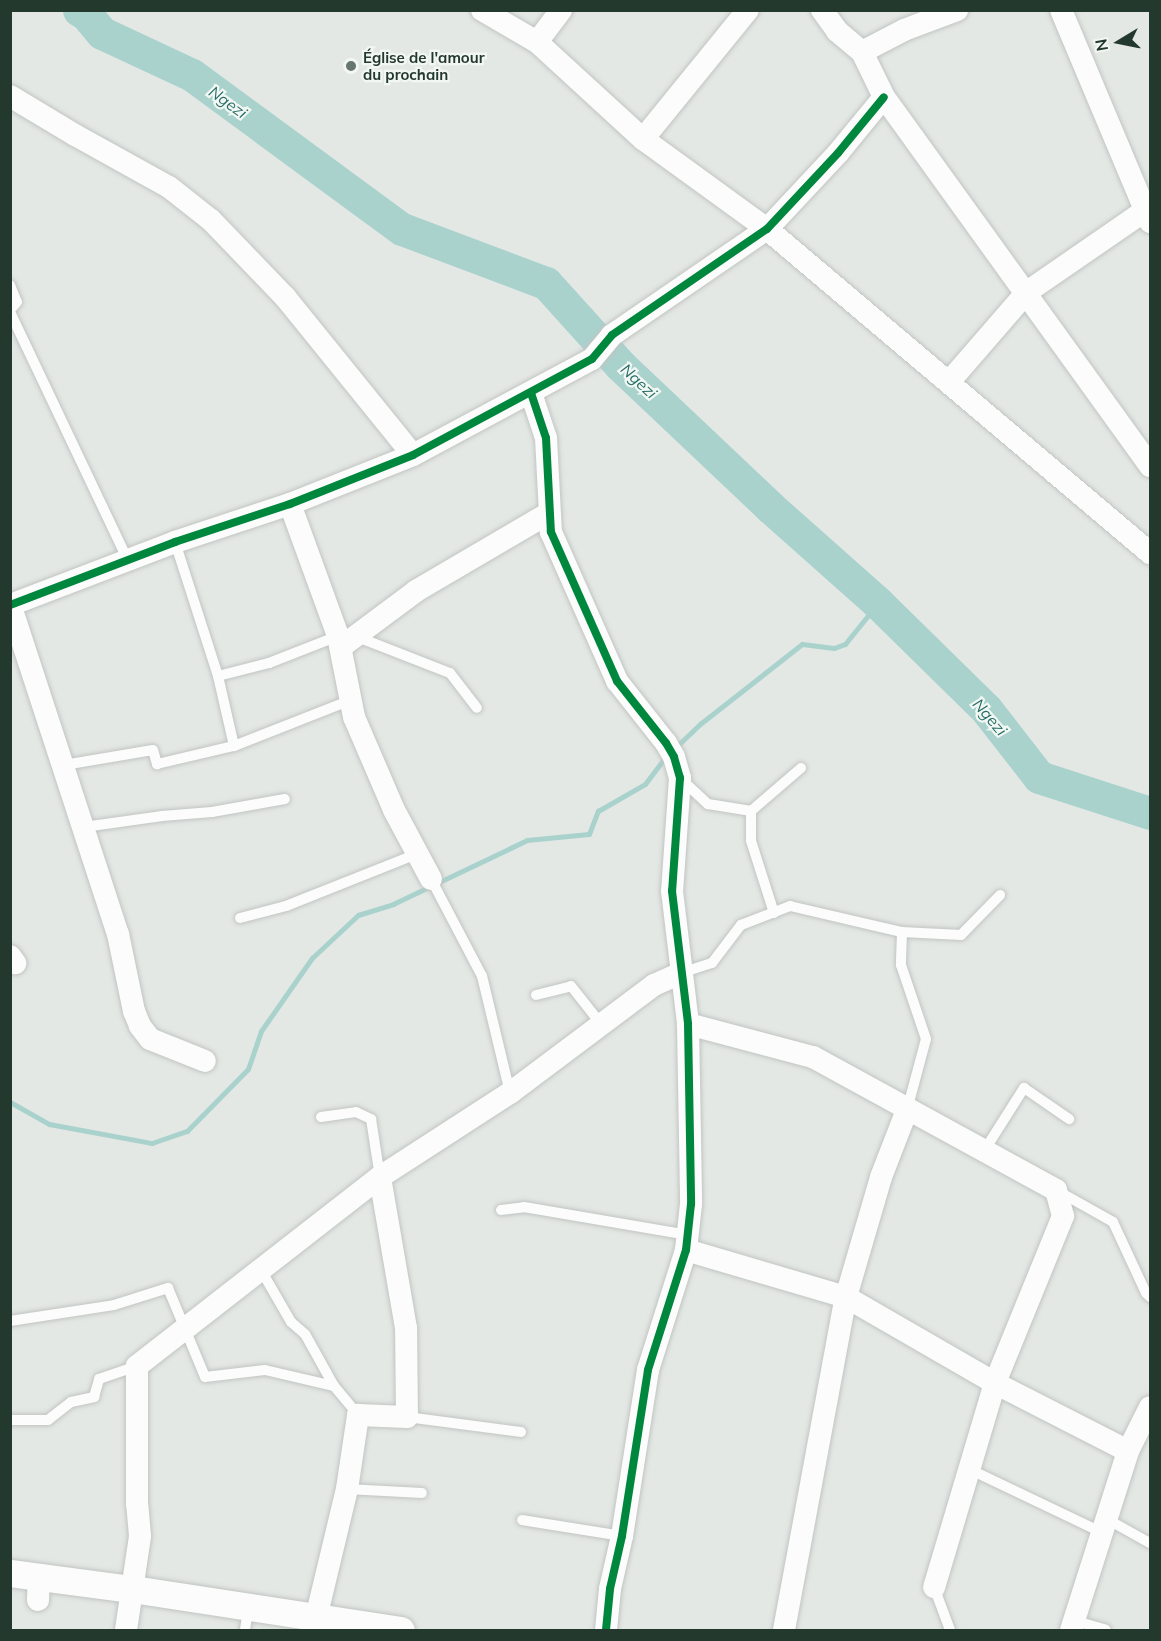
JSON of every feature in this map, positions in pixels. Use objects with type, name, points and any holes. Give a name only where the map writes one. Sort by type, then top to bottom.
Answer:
[{"type":"street","points":[[482,10],[537,42],[643,139],[767,229],[1150,553]]},
{"type":"street","points":[[537,42],[561,10]]},
{"type":"street","points":[[643,139],[748,10]]},
{"type":"street","points":[[822,10],[837,31],[862,52],[884,97],[1028,292],[1150,466]]},
{"type":"street","points":[[862,52],[901,20],[957,10]]},
{"type":"street","points":[[949,382],[1028,292],[1149,213],[1061,10]]},
{"type":"street","points":[[10,96],[75,135],[170,186],[211,220],[285,297],[412,455]]},
{"type":"street","points":[[205,1061],[150,1039],[140,1026],[134,1011],[118,934],[11,605],[175,542],[290,504],[412,455],[592,359],[612,336],[767,229],[838,153],[884,97]]},
{"type":"street","points":[[531,393],[546,438],[551,532],[616,681],[673,759],[672,891],[688,1024],[691,1204],[686,1243],[648,1370],[622,1536],[610,1589],[606,1630]]},
{"type":"street","points":[[290,504],[344,640],[354,717],[394,810],[434,886]]},
{"type":"street","points":[[344,640],[416,591],[549,513]]},
{"type":"street","points":[[126,1630],[140,1536],[137,1504],[136,1366],[380,1177],[510,1092],[654,985],[681,973]]},
{"type":"street","points":[[688,1024],[813,1057],[1056,1190],[1063,1216],[995,1383],[971,1470],[934,1587]]},
{"type":"street","points":[[784,1630],[846,1297],[881,1176],[907,1110]]},
{"type":"street","points":[[316,1618],[347,1489],[358,1414],[407,1417],[406,1328],[380,1177]]},
{"type":"street","points":[[686,1243],[846,1297],[995,1383],[1128,1451]]},
{"type":"street","points":[[1071,1625],[1128,1451],[1150,1407]]},
{"type":"street","points":[[10,1573],[39,1588],[132,1589],[247,1619],[316,1618],[364,1628],[401,1630]]},
{"type":"lane","points":[[10,285],[17,302],[10,311],[128,560]]},
{"type":"lane","points":[[175,542],[218,676],[234,746]]},
{"type":"lane","points":[[218,676],[344,640],[450,673],[477,708]]},
{"type":"lane","points":[[64,765],[153,750],[157,764],[234,746],[351,700]]},
{"type":"lane","points":[[673,759],[708,804],[751,811]]},
{"type":"lane","points":[[774,913],[751,841],[751,811],[801,768]]},
{"type":"lane","points":[[84,827],[162,816],[213,812],[285,799]]},
{"type":"lane","points":[[240,918],[286,906],[417,854]]},
{"type":"lane","points":[[434,886],[482,976],[510,1092]]},
{"type":"lane","points":[[681,973],[712,963],[741,925],[790,906],[902,932],[961,935],[1000,895]]},
{"type":"lane","points":[[902,932],[901,966],[926,1039],[907,1110]]},
{"type":"lane","points":[[536,995],[571,986],[601,1024]]},
{"type":"lane","points":[[984,1151],[1024,1088],[1069,1119]]},
{"type":"lane","points":[[321,1117],[356,1112],[371,1119],[380,1177]]},
{"type":"lane","points":[[1056,1190],[1113,1222],[1146,1293],[1150,1297]]},
{"type":"lane","points":[[501,1210],[524,1208],[686,1243]]},
{"type":"lane","points":[[261,1270],[291,1323],[305,1334],[334,1386],[358,1414]]},
{"type":"lane","points":[[10,1321],[114,1305],[168,1288],[183,1330],[205,1377],[265,1370],[334,1386]]},
{"type":"lane","points":[[10,1420],[48,1420],[71,1402],[94,1397],[99,1379],[136,1366]]},
{"type":"lane","points":[[407,1417],[521,1432]]},
{"type":"lane","points":[[971,1470],[1150,1543]]},
{"type":"lane","points":[[347,1489],[422,1493]]},
{"type":"lane","points":[[522,1520],[622,1536]]},
{"type":"lane","points":[[934,1587],[950,1630]]},
{"type":"lane","points":[[1071,1625],[1106,1630]]},
{"type":"waterway","name":"Ngezi","points":[[79,10],[85,13],[102,33],[192,75],[402,229],[546,283],[620,365],[770,507],[878,603],[986,709],[1039,777],[1150,813]]},
{"type":"waterway","points":[[675,748],[700,724],[802,644],[834,648],[845,644],[878,603]]},
{"type":"waterway","points":[[10,1102],[49,1124],[152,1143],[187,1131],[248,1069],[261,1031],[312,958],[358,915],[393,904],[527,840],[589,834],[598,811],[645,784],[666,756]]},
{"type":"cycle path","points":[[10,605],[175,542],[290,504],[413,455],[592,359],[612,335],[767,229],[838,153],[884,97]]},
{"type":"cycle path","points":[[531,393],[546,438],[551,532],[617,681],[666,743],[674,757],[680,778],[672,891],[688,1024],[691,1204],[686,1250],[648,1370],[622,1536],[610,1589],[606,1630]]},
{"type":"place","name":"Église de l'amour du prochain","points":[[351,66]]}]
